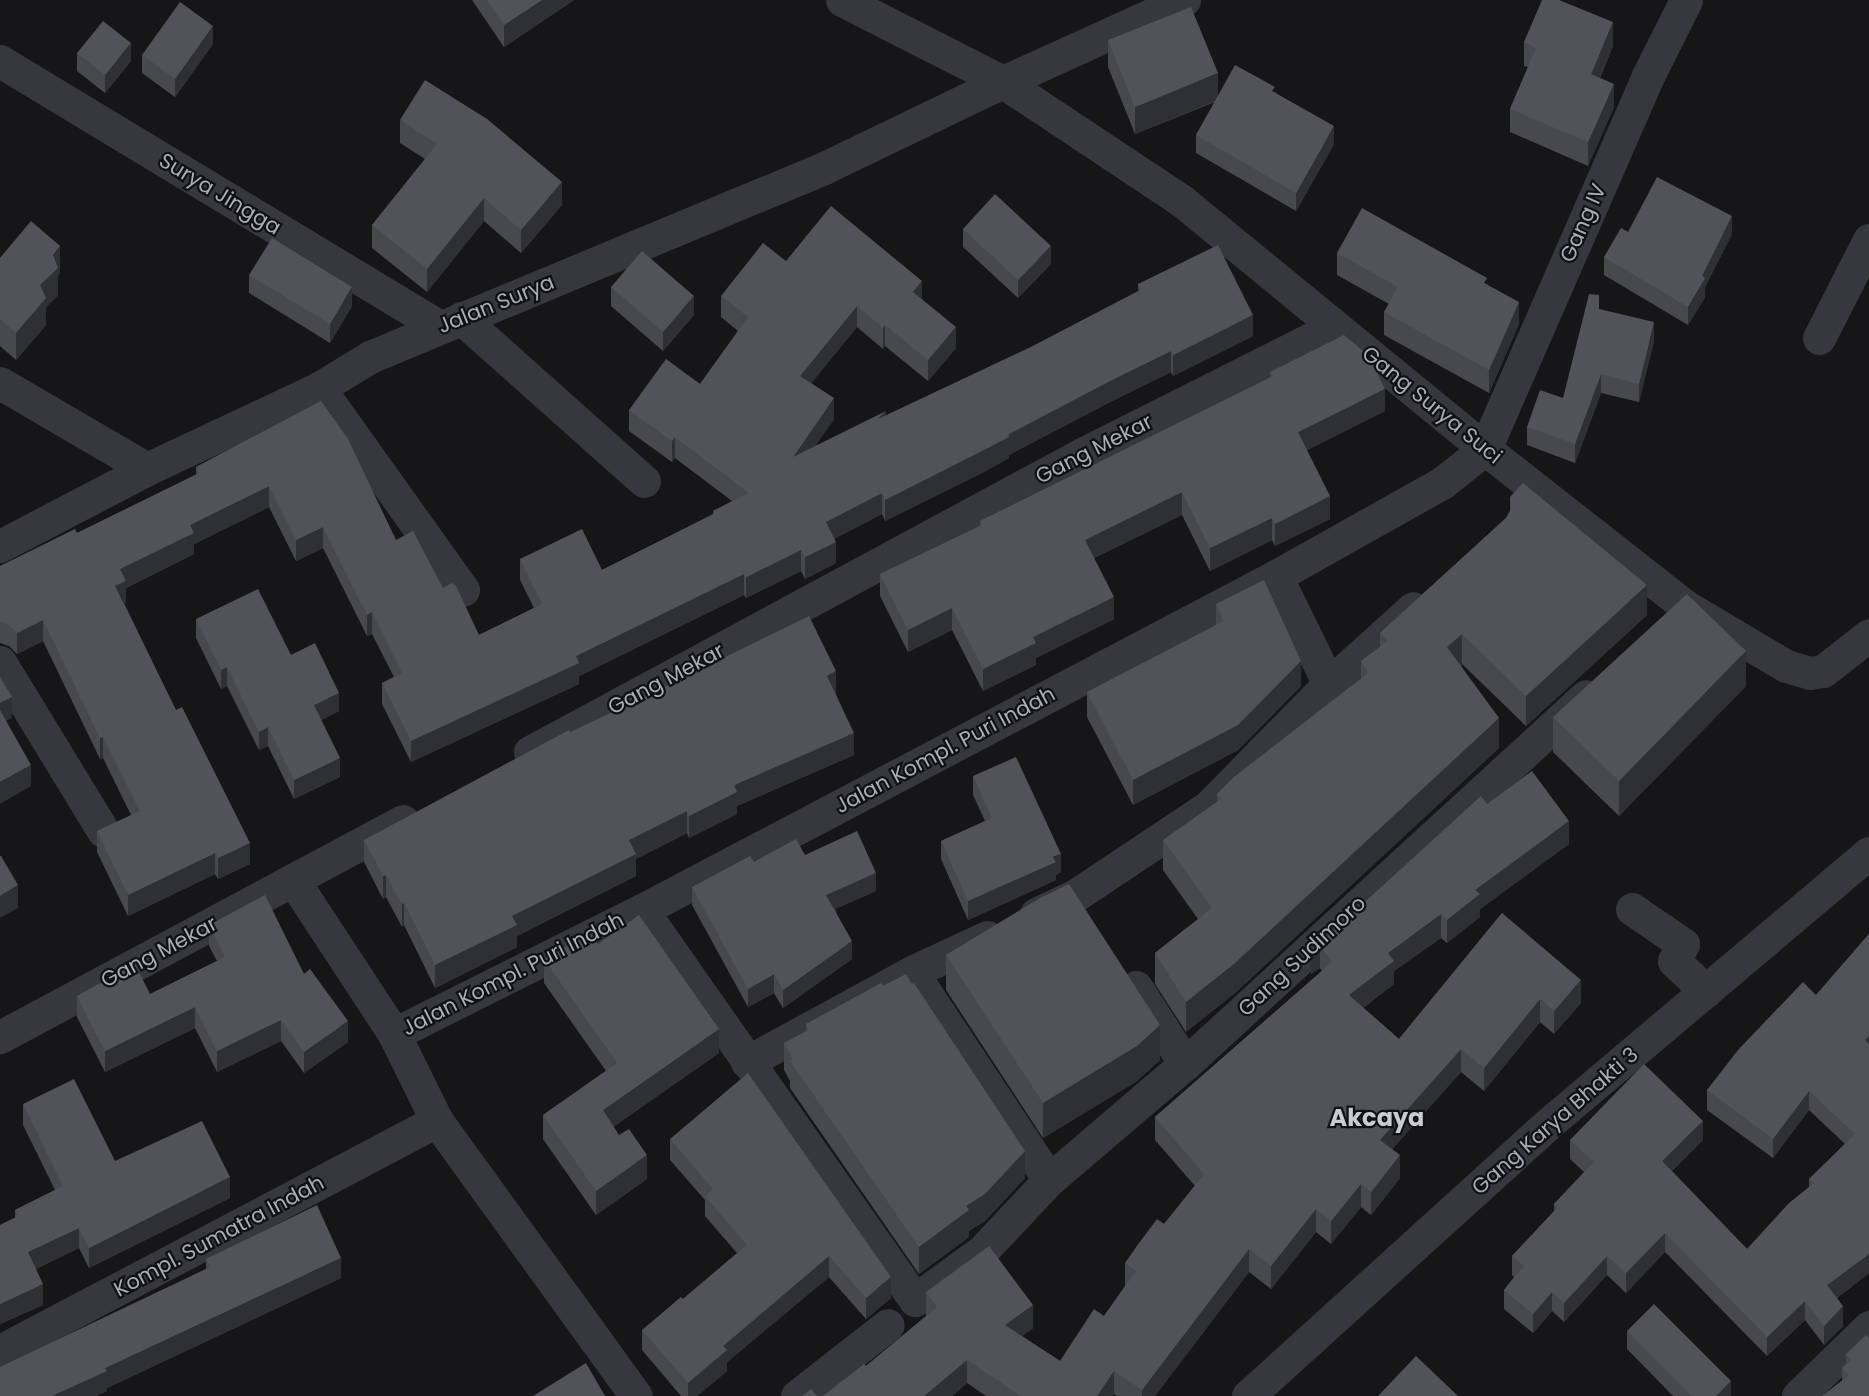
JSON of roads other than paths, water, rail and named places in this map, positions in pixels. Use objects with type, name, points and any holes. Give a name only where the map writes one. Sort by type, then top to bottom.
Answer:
[{"type":"street","name":"Gang Surya Suci","points":[[842,0],[1003,82],[1182,201],[1485,449],[1685,606],[1786,666],[1810,673],[1823,671],[1869,635]]},
{"type":"street","name":"Jalan Surya","points":[[0,546],[147,469],[319,388],[370,357],[824,168],[1003,82],[1184,0]]},
{"type":"street","name":"Gang IV","points":[[1485,449],[1648,76],[1686,0]]},
{"type":"street","name":"Surya Jingga","points":[[0,60],[451,323],[644,481]]},
{"type":"street","points":[[1819,338],[1869,240]]},
{"type":"street","name":"Gang Mekar","points":[[503,767],[1082,454],[1335,327]]},
{"type":"street","points":[[0,383],[147,469]]},
{"type":"street","points":[[319,388],[463,590]]},
{"type":"street","name":"Jalan Kompl. Puri Indah","points":[[394,1034],[642,910],[1276,576],[1442,483],[1485,449]]},
{"type":"street","points":[[1276,576],[1329,684]]},
{"type":"street","points":[[642,910],[747,1062],[912,972],[1076,895],[1208,807],[1329,684],[1433,589]]},
{"type":"street","points":[[1659,629],[1685,606]]},
{"type":"street","points":[[0,662],[103,831]]},
{"type":"street","name":"Gang Sudimoro","points":[[747,1062],[915,1300],[982,1251],[1049,1180],[1185,1064],[1606,677]]},
{"type":"street","name":"Gang Mekar","points":[[0,1036],[430,806]]},
{"type":"street","name":"Gang Karya Bhakti 3","points":[[1248,1396],[1548,1124],[1869,853]]},
{"type":"street","points":[[293,880],[394,1034],[437,1121],[636,1396]]},
{"type":"street","points":[[1076,895],[1095,925]]},
{"type":"street","points":[[1632,909],[1683,944],[1674,961],[1706,990]]},
{"type":"street","points":[[1121,964],[1185,1064]]},
{"type":"street","points":[[912,972],[1049,1180]]},
{"type":"street","name":"Kompl. Sumatra Indah","points":[[0,1351],[437,1121]]},
{"type":"street","points":[[797,1396],[888,1325]]},
{"type":"street","points":[[1798,1396],[1869,1327]]},
{"type":"district","name":"Akcaya","points":[[1377,1118]]}]
